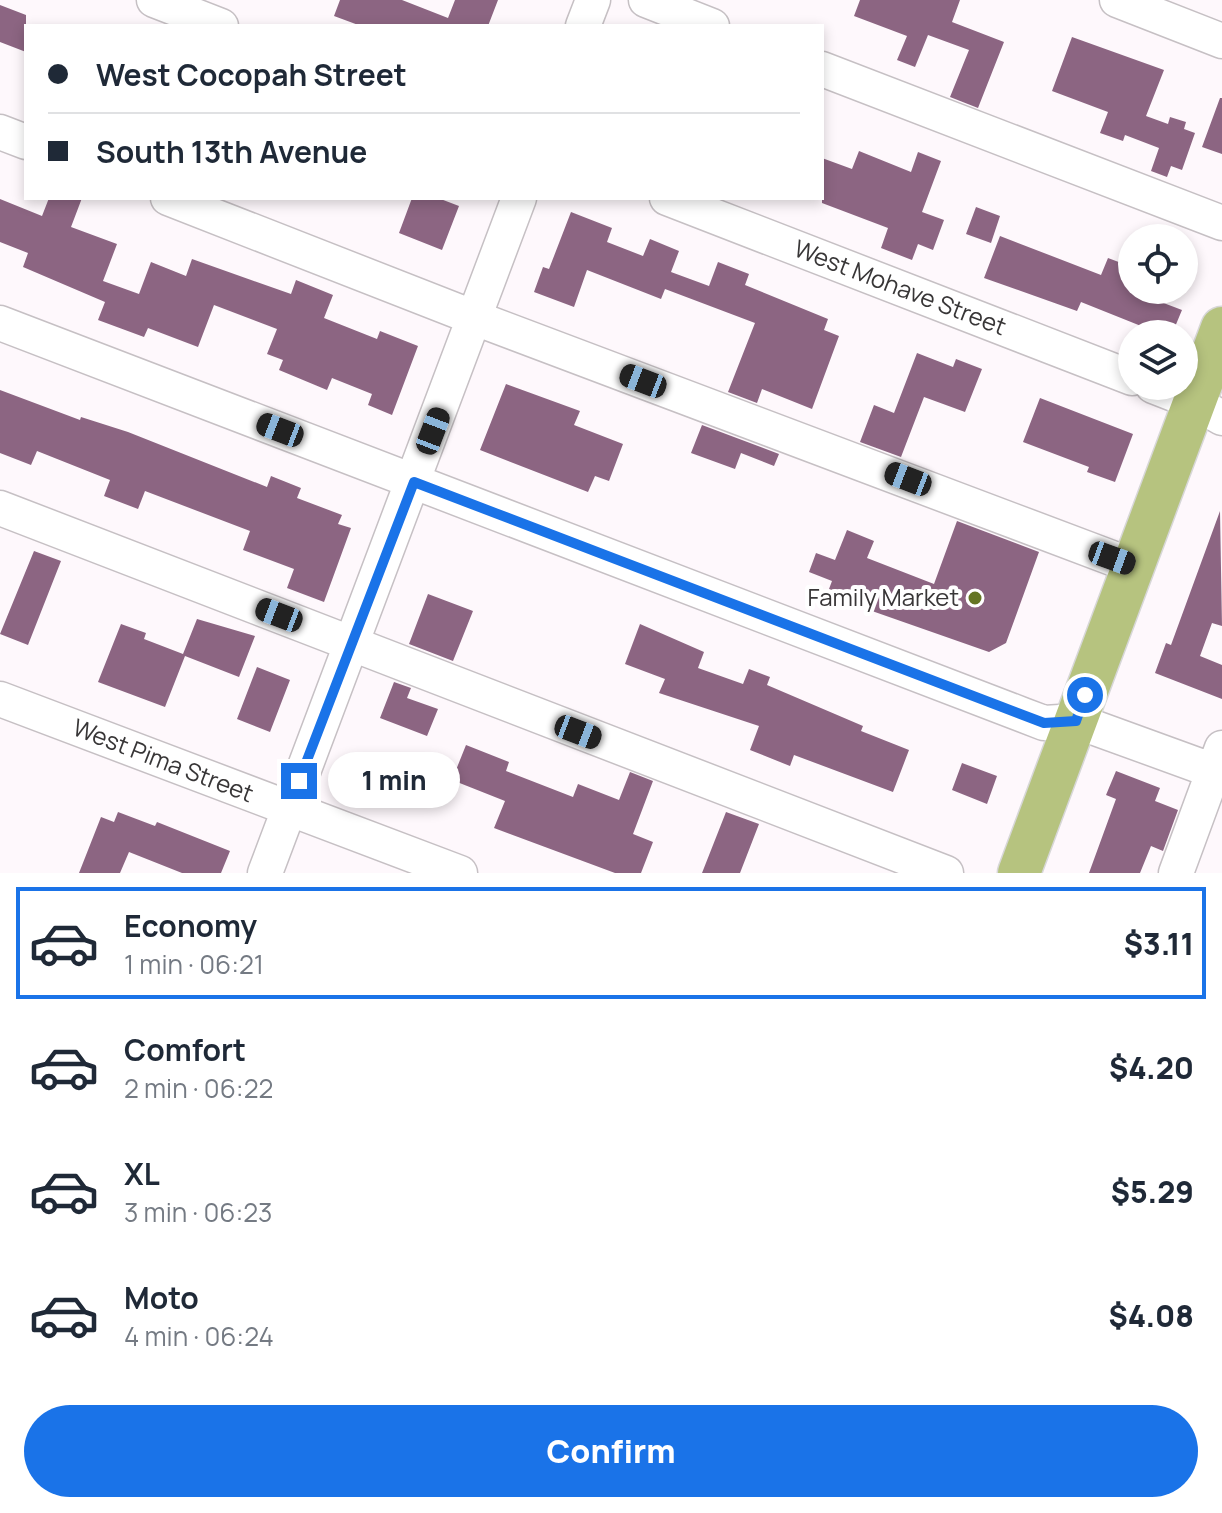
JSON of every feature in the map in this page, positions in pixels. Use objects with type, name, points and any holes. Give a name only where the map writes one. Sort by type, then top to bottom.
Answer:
[{"type":"main road","points":[[1019,873],[1133,566],[1208,410],[1222,328]]},
{"type":"street","points":[[154,0],[216,24]]},
{"type":"street","points":[[584,24],[593,0]]},
{"type":"street","points":[[646,0],[707,24]]},
{"type":"street","points":[[1117,0],[1222,41]]},
{"type":"street","points":[[824,70],[1222,223]]},
{"type":"street","points":[[0,132],[24,141]]},
{"type":"street","points":[[173,200],[475,318],[1133,566]]},
{"type":"street","points":[[265,873],[518,200]]},
{"type":"street","name":"West Mohave Street","points":[[672,200],[1118,373]]},
{"type":"street","points":[[0,323],[1044,723],[1076,721],[1219,765],[1176,873]]},
{"type":"street","points":[[1185,400],[1208,410]]},
{"type":"street","points":[[0,508],[946,873]]},
{"type":"street","name":"West Pima Street","points":[[0,699],[458,873]]},
{"type":"building","points":[[340,0],[402,0],[448,18],[455,0],[498,0],[489,24],[356,24],[334,16]]},
{"type":"building","points":[[860,0],[960,0],[952,22],[1004,42],[978,108],[950,97],[969,50],[928,35],[915,67],[897,60],[907,36],[854,16]]},
{"type":"building","points":[[0,5],[26,15],[24,51],[0,42]]},
{"type":"building","points":[[1072,37],[1164,70],[1146,116],[1168,124],[1170,117],[1186,122],[1184,129],[1195,133],[1182,170],[1171,166],[1167,177],[1151,171],[1159,148],[1125,135],[1123,141],[1100,133],[1108,112],[1052,91]]},
{"type":"building","points":[[1222,98],[1222,154],[1202,147]]},
{"type":"building","points":[[859,151],[911,172],[918,152],[941,161],[922,212],[944,220],[933,250],[918,244],[912,260],[881,248],[888,228],[822,203],[824,159],[852,169]]},
{"type":"building","points":[[0,199],[42,216],[48,200],[81,200],[71,227],[117,244],[103,281],[139,294],[151,262],[186,276],[192,259],[291,294],[296,280],[333,295],[324,318],[377,339],[380,331],[418,346],[392,415],[368,405],[372,394],[332,378],[327,390],[279,370],[283,360],[267,354],[277,329],[214,305],[198,347],[148,328],[144,337],[98,320],[105,302],[23,267],[28,253],[0,242]]},
{"type":"building","points":[[411,200],[443,200],[459,206],[442,250],[399,233]]},
{"type":"building","points":[[976,207],[1000,216],[991,243],[966,234]]},
{"type":"building","points":[[571,212],[612,228],[607,242],[643,256],[650,239],[679,251],[671,272],[709,286],[718,262],[749,274],[745,285],[828,319],[824,330],[839,336],[812,409],[762,389],[757,403],[728,392],[755,323],[665,289],[661,299],[587,270],[574,307],[534,292],[543,267],[549,269]]},
{"type":"building","points":[[1000,236],[1101,275],[1108,258],[1118,262],[1118,304],[1166,304],[1182,310],[1178,320],[1126,320],[1081,302],[1077,311],[984,278]]},
{"type":"building","points":[[917,353],[953,367],[956,359],[982,369],[965,412],[924,397],[901,457],[860,442],[874,405],[894,413]]},
{"type":"building","points":[[506,384],[580,411],[574,425],[623,444],[609,481],[595,476],[588,492],[480,450]]},
{"type":"building","points":[[0,390],[80,420],[81,417],[128,432],[267,487],[271,476],[301,488],[297,498],[342,515],[338,524],[351,528],[324,602],[287,588],[294,569],[243,550],[250,531],[145,491],[138,509],[104,496],[110,480],[37,451],[31,465],[0,453]]},
{"type":"building","points":[[1040,398],[1133,434],[1115,482],[1087,472],[1089,467],[1023,442]]},
{"type":"building","points":[[702,425],[779,454],[774,466],[741,453],[735,469],[691,453]]},
{"type":"building","points":[[1220,511],[1222,626],[1212,623],[1200,656],[1222,665],[1222,699],[1155,673],[1166,643],[1171,645]]},
{"type":"building","name":"Family Market","points":[[957,521],[1039,552],[1006,643],[989,652],[872,611],[873,606],[829,589],[832,581],[809,572],[816,553],[835,560],[847,530],[874,541],[867,558],[934,584]]},
{"type":"building","points":[[34,551],[61,561],[28,645],[0,634]]},
{"type":"building","points":[[428,594],[473,611],[453,661],[409,644]]},
{"type":"building","points":[[197,619],[255,636],[239,677],[185,656],[165,707],[98,682],[121,624],[146,633],[144,639],[183,654]]},
{"type":"building","points":[[640,624],[704,652],[698,668],[743,684],[749,669],[770,677],[767,685],[863,726],[861,731],[909,750],[893,792],[794,755],[790,766],[750,750],[759,726],[659,693],[665,679],[625,664]]},
{"type":"building","points":[[257,667],[290,680],[270,732],[237,719]]},
{"type":"building","points":[[394,682],[411,688],[407,698],[438,709],[427,736],[380,718]]},
{"type":"building","points":[[466,745],[509,762],[506,771],[573,797],[578,784],[619,800],[630,772],[653,781],[633,834],[653,842],[641,873],[615,873],[494,828],[505,801],[452,780]]},
{"type":"building","points":[[962,763],[997,776],[987,804],[952,790]]},
{"type":"building","points":[[1116,771],[1160,788],[1155,801],[1178,810],[1163,851],[1151,846],[1140,873],[1089,873],[1116,799],[1106,795]]},
{"type":"building","points":[[118,812],[155,826],[157,822],[230,851],[221,873],[182,873],[129,852],[120,873],[79,873],[101,817],[114,822]]},
{"type":"building","points":[[726,812],[759,824],[740,873],[702,873]]},
{"type":"place","name":"Family Market","points":[[975,598]]},
{"type":"route","points":[[299,781],[414,482],[1044,723],[1076,721],[1085,695]]}]
